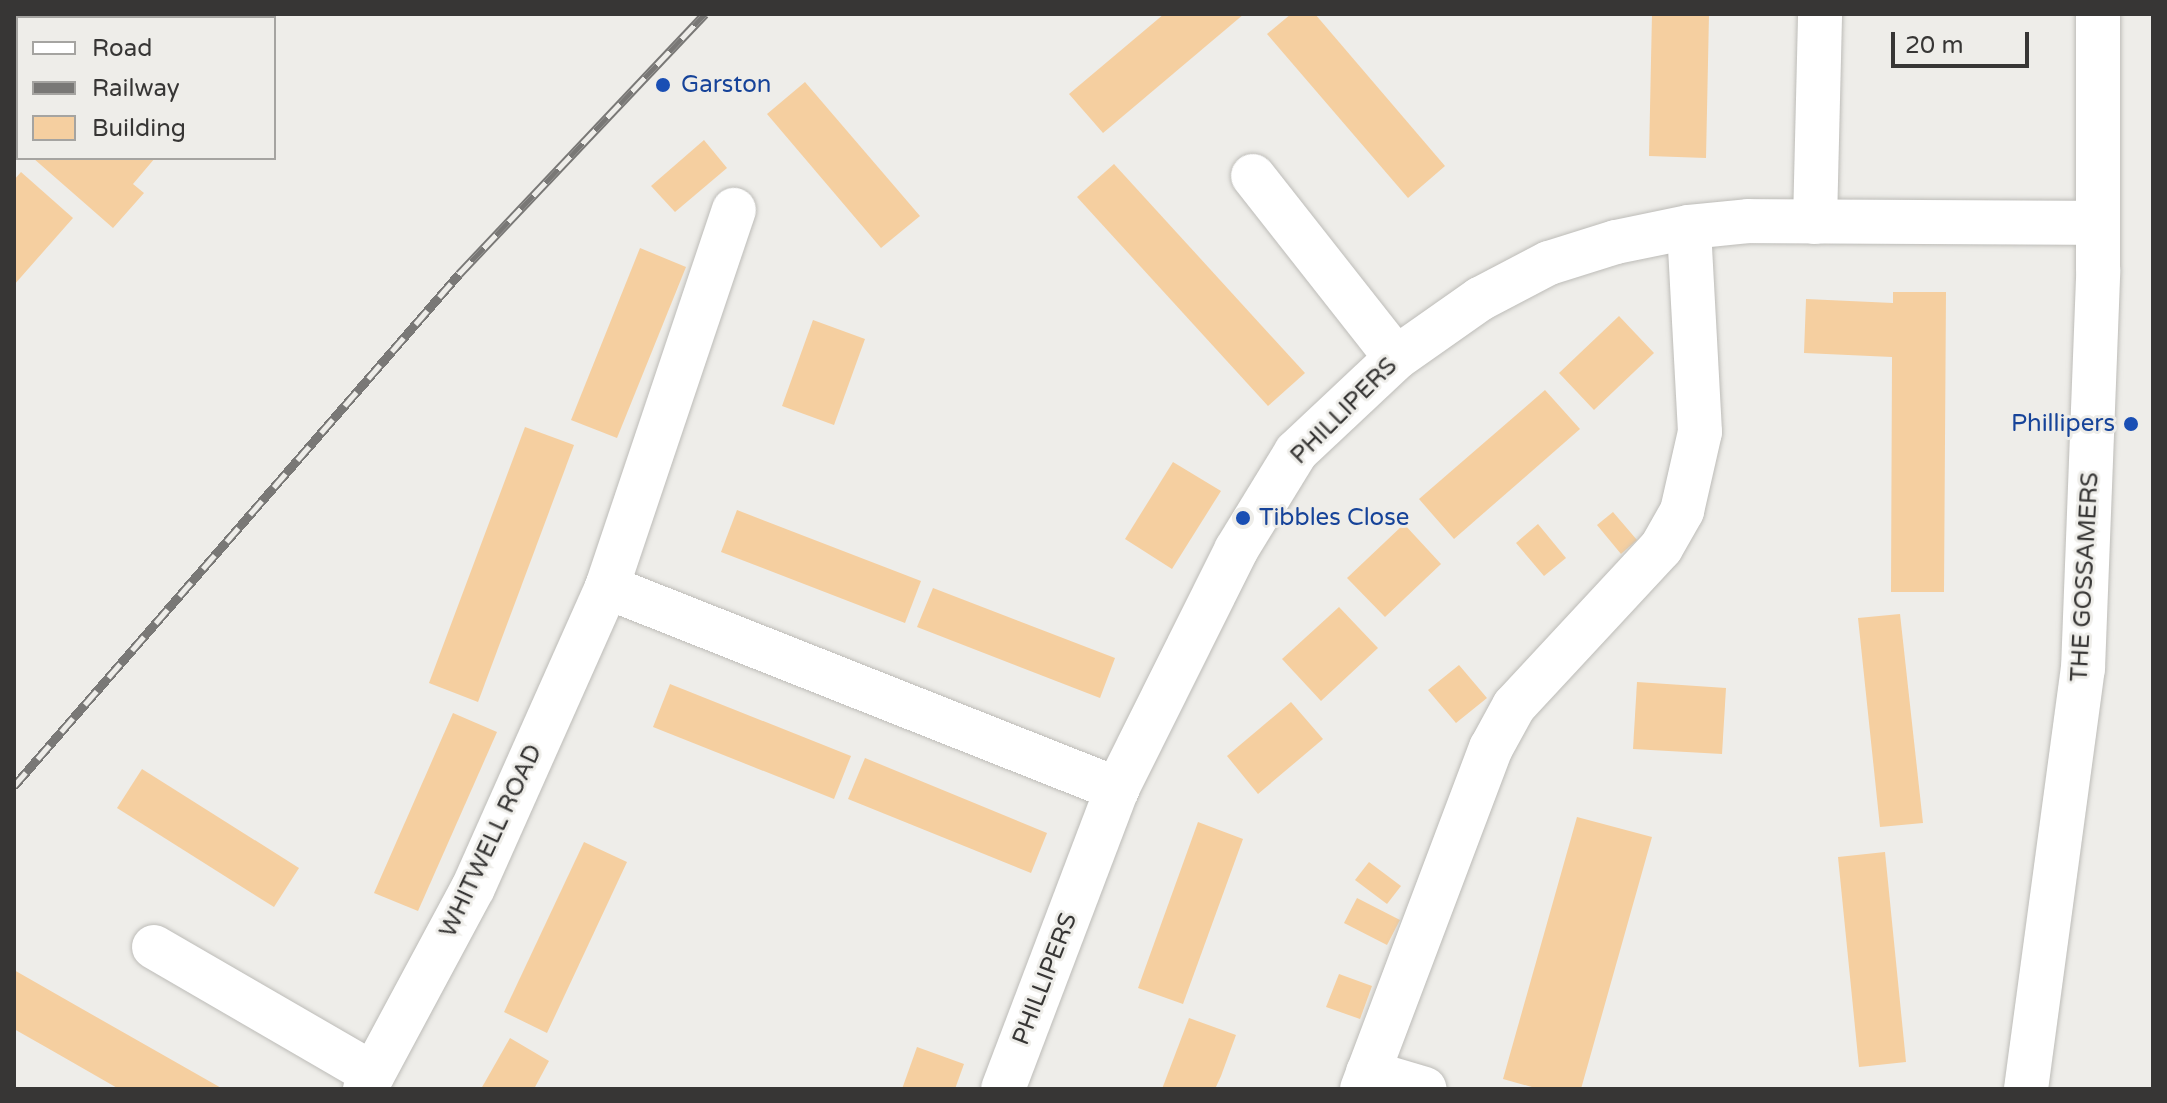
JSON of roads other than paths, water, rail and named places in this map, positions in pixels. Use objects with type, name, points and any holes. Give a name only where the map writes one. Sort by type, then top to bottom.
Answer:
[{"type":"street","points":[[1815,222],[1820,14]]},
{"type":"street","name":"THE GOSSAMERS","points":[[2026,1089],[2083,669],[2098,223],[2098,14]]},
{"type":"street","points":[[1253,176],[1396,358]]},
{"type":"street","name":"WHITWELL ROAD","points":[[369,1082],[473,888],[607,587],[734,210]]},
{"type":"street","name":"PHILLIPERS","points":[[1003,1089],[1117,789],[1236,550],[1296,452],[1396,358],[1480,299],[1549,263],[1616,242],[1689,227],[1748,221],[2098,223]]},
{"type":"street","points":[[1425,1089],[1365,1080],[1491,748],[1514,706],[1661,548],[1682,511],[1700,432],[1689,227]]},
{"type":"street","points":[[607,587],[1117,789]]},
{"type":"street","points":[[154,947],[369,1082]]},
{"type":"railway","points":[[14,786],[459,274],[705,14]]},
{"type":"place","name":"Garston","points":[[663,85]]},
{"type":"place","name":"Phillipers","points":[[2131,424]]},
{"type":"place","name":"Tibbles Close","points":[[1243,518]]}]
